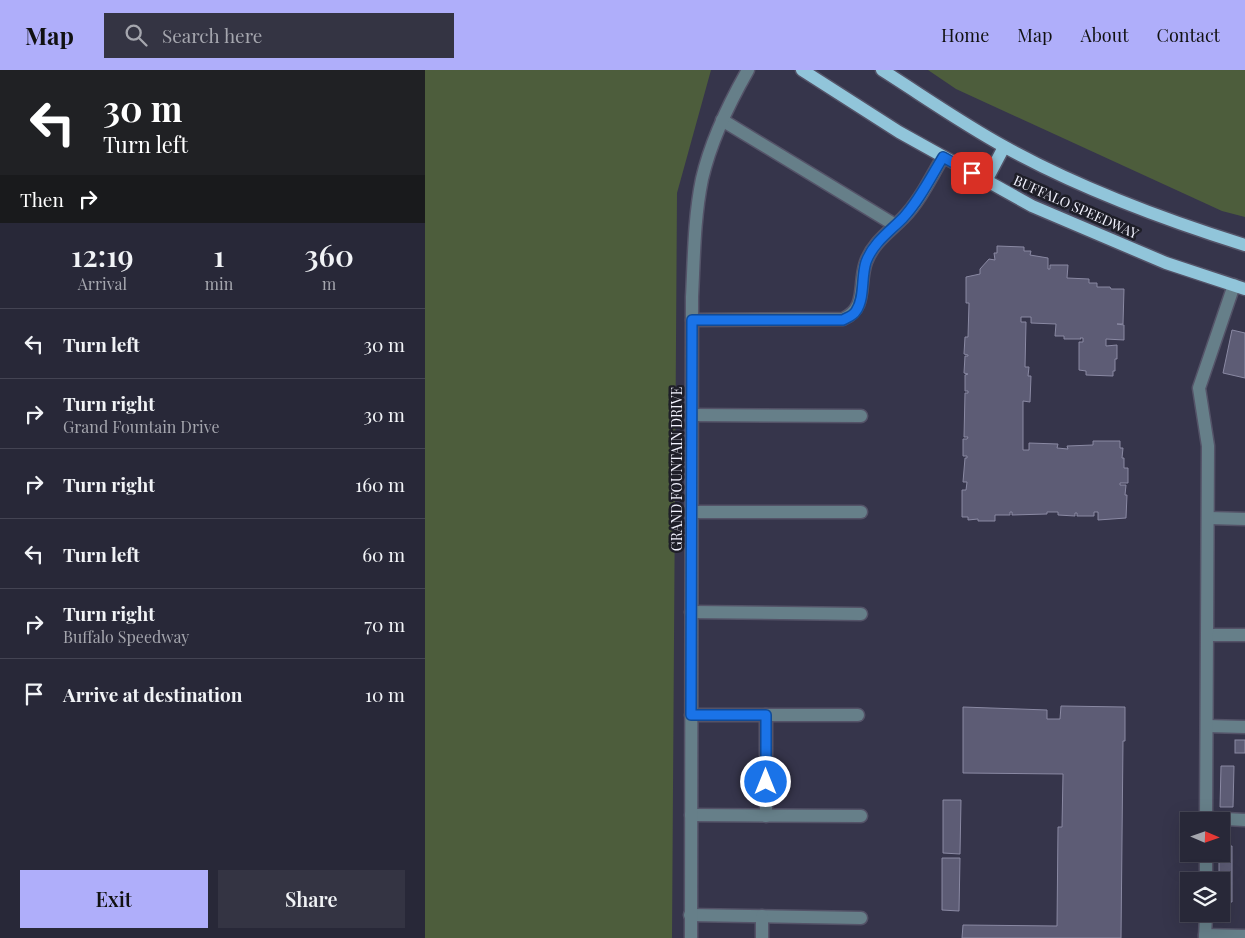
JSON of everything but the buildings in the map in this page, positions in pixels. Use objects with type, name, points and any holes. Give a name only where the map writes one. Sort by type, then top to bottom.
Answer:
[{"type":"main road","name":"BUFFALO SPEEDWAY","points":[[802,70],[899,132],[1032,206],[1157,259],[1239,287]]},
{"type":"main road","name":"BUFFALO SPEEDWAY","points":[[882,70],[1004,147],[1060,176],[1135,208],[1245,245]]},
{"type":"main road","points":[[986,181],[1004,147]]},
{"type":"street","name":"GRAND FOUNTAIN DRIVE","points":[[691,938],[692,320],[694,239],[702,180],[716,134],[729,104],[748,70]]},
{"type":"street","points":[[722,120],[895,225]]},
{"type":"street","points":[[692,320],[843,320],[852,315],[857,311],[866,263],[875,246],[903,218],[926,186],[943,157]]},
{"type":"street","points":[[1206,812],[1209,446],[1199,388],[1239,287]]},
{"type":"street","points":[[693,415],[861,416]]},
{"type":"street","points":[[692,512],[861,512]]},
{"type":"street","points":[[1209,518],[1245,518]]},
{"type":"street","points":[[691,612],[861,614]]},
{"type":"street","points":[[1208,635],[1245,635]]},
{"type":"street","points":[[691,715],[858,715]]},
{"type":"street","points":[[766,715],[766,816]]},
{"type":"street","points":[[1207,726],[1245,727]]},
{"type":"street","points":[[691,815],[861,816]]},
{"type":"street","points":[[1230,820],[1245,820]]},
{"type":"street","points":[[691,915],[861,918]]},
{"type":"street","points":[[762,916],[762,938]]},
{"type":"street","points":[[1206,922],[1205,936],[1245,936]]},
{"type":"green space","points":[[425,70],[711,70],[677,193],[672,938],[425,938]]},
{"type":"green space","points":[[928,70],[1245,70],[1245,217],[1222,211],[956,89]]},
{"type":"route","points":[[766,782],[766,715],[691,715],[692,320],[843,320],[857,311],[866,263],[875,246],[903,218],[926,186],[943,157],[972,173]]}]
